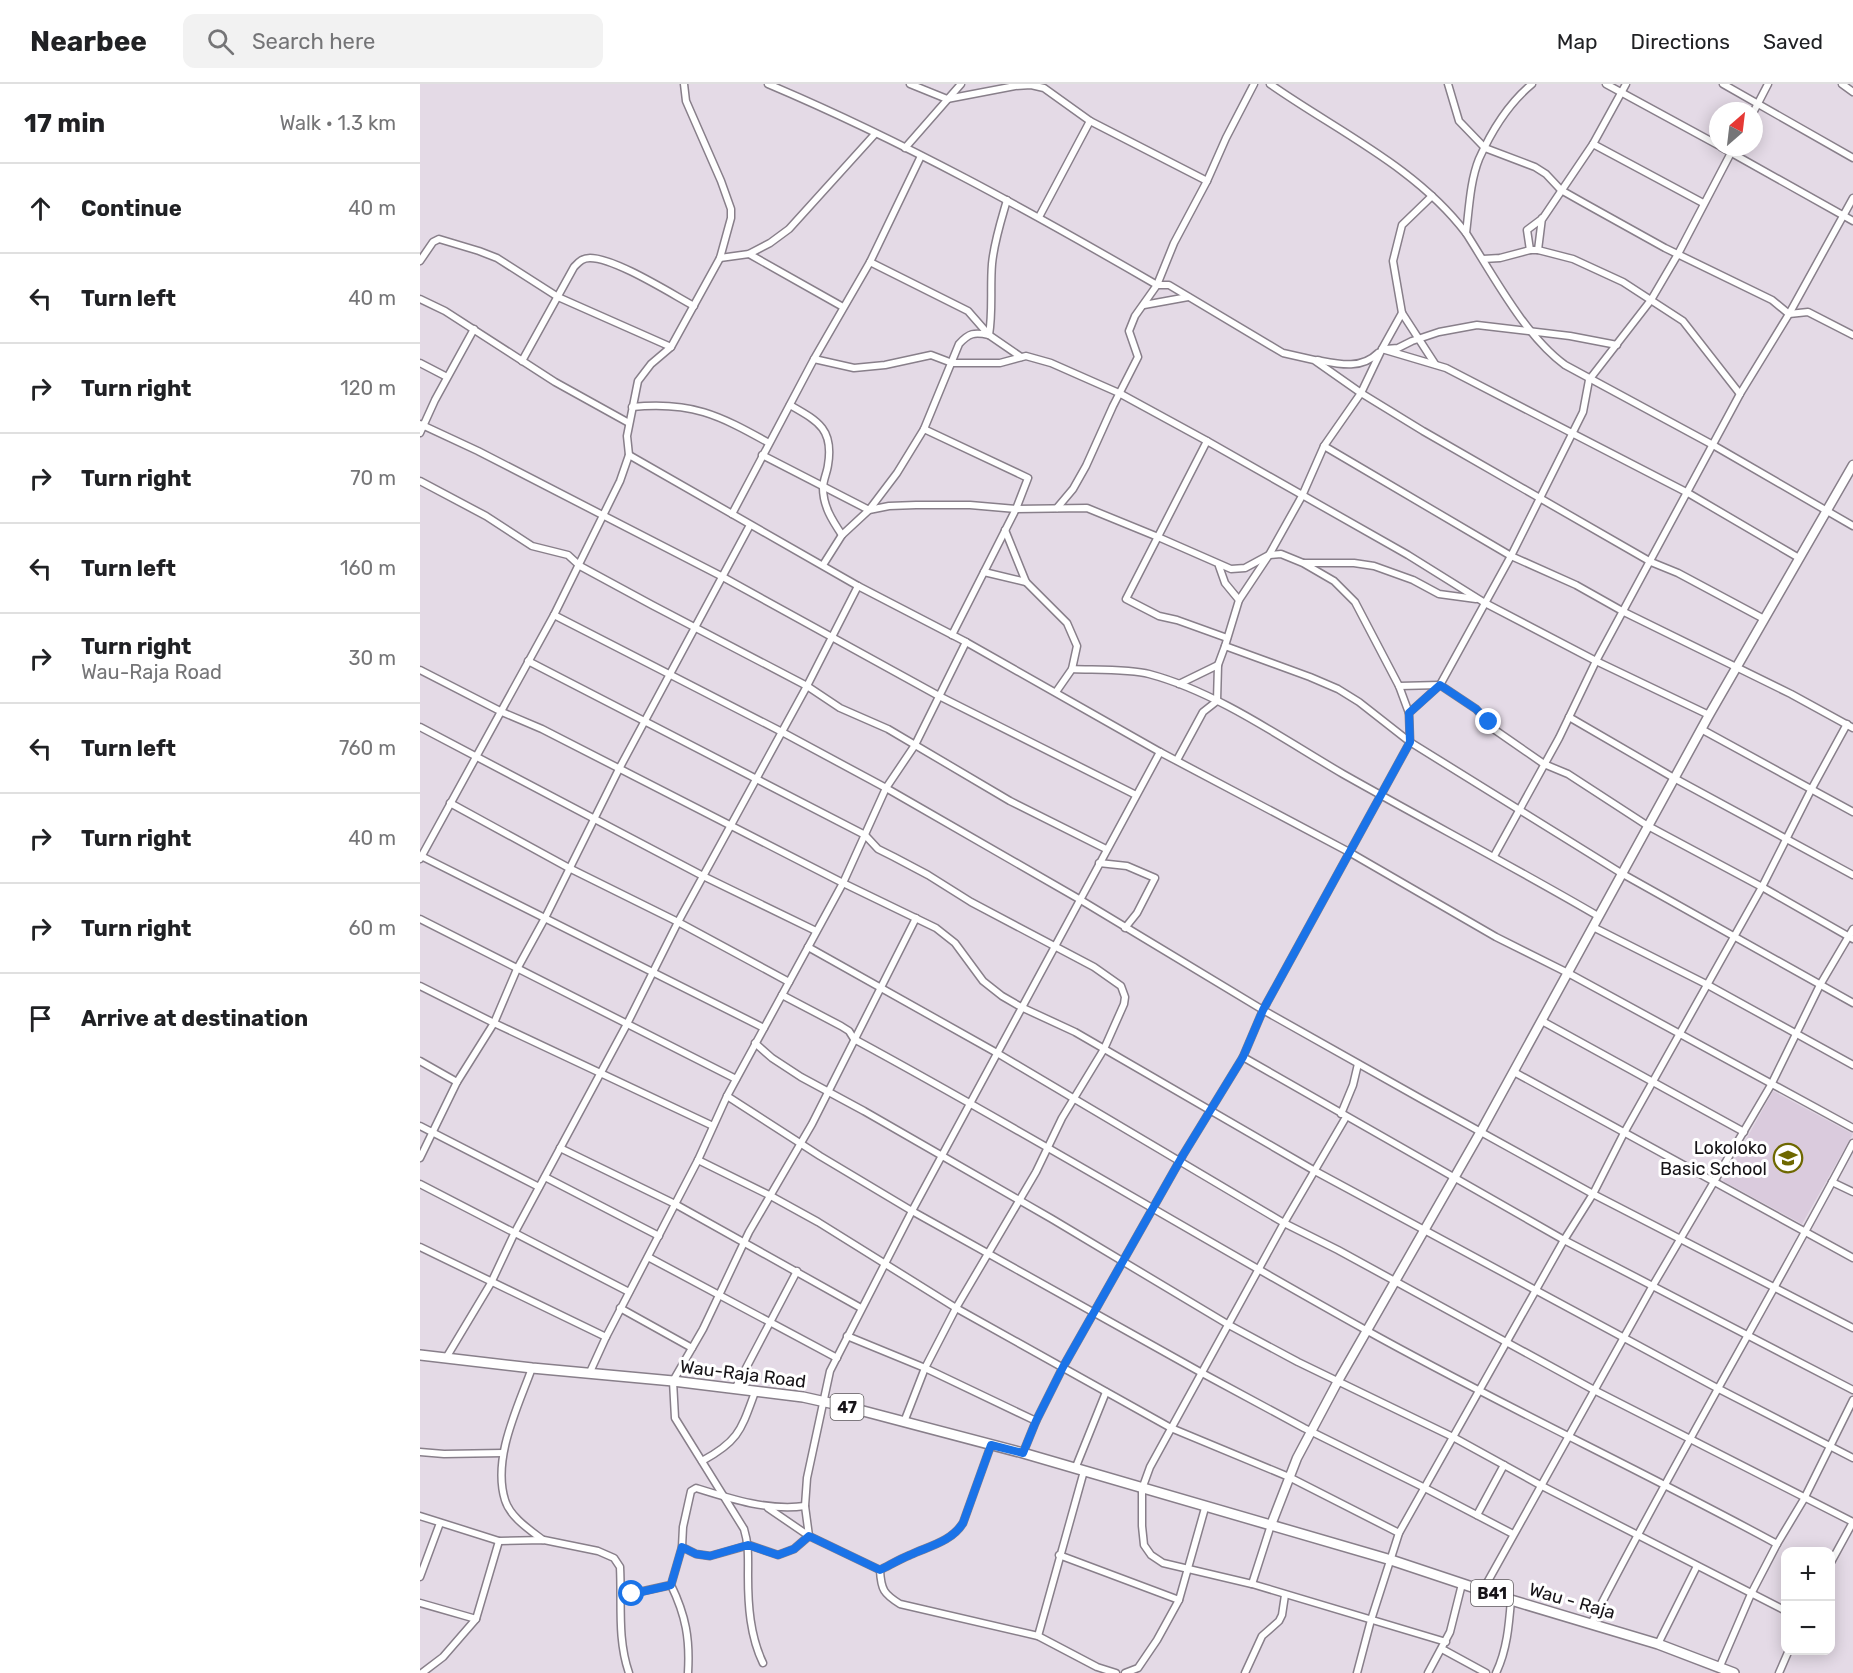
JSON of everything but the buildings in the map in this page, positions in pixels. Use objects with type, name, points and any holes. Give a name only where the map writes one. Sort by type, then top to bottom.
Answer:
[{"type":"main road","name":"Wau-Raja Road","points":[[420,1355],[673,1381],[823,1401],[1023,1453],[1266,1524]]},
{"type":"main road","name":"Wau - Raja","points":[[1266,1524],[1391,1560],[1511,1600],[1658,1644],[1734,1673]]},
{"type":"street","points":[[684,84],[686,101],[731,209],[731,218],[720,258],[671,347],[651,364],[638,381],[627,436],[629,454],[620,482],[554,615],[421,857],[764,1028]]},
{"type":"street","points":[[768,84],[822,107],[1007,200],[1157,285],[1169,285],[1283,353],[1339,364],[1360,364],[1372,358],[1382,349],[1398,348],[1439,332],[1477,326],[1617,345]]},
{"type":"street","points":[[910,84],[948,99],[978,92],[1031,85],[1044,88],[1090,121],[1207,181]]},
{"type":"street","points":[[904,148],[961,84]]},
{"type":"street","points":[[1057,508],[1073,489],[1086,466],[1138,357],[1129,332],[1135,316],[1157,285],[1174,243],[1254,84]]},
{"type":"street","points":[[1270,84],[1326,122],[1371,148],[1432,196],[1466,233],[1531,332],[1548,353],[1589,380],[1713,445],[1853,526]]},
{"type":"street","points":[[1448,84],[1459,121],[1485,148],[1535,167],[1546,174],[1561,190],[1631,230],[1772,300],[1789,314],[1808,312],[1853,335]]},
{"type":"street","points":[[1466,233],[1479,160],[1494,130],[1517,96],[1532,84]]},
{"type":"street","points":[[1606,84],[1709,140]]},
{"type":"street","points":[[1530,250],[1527,230],[1542,218],[1593,144],[1626,84]]},
{"type":"street","points":[[1723,84],[1754,102]]},
{"type":"street","points":[[1759,102],[1768,84]]},
{"type":"street","points":[[1842,84],[1853,92]]},
{"type":"street","points":[[1763,107],[1853,158]]},
{"type":"street","points":[[1039,217],[1090,121]]},
{"type":"street","points":[[720,258],[749,254],[770,243],[789,229],[875,134]]},
{"type":"street","points":[[1593,144],[1704,203]]},
{"type":"street","points":[[732,514],[814,359],[870,262],[921,156]]},
{"type":"street","points":[[1409,713],[1440,685],[1512,555],[1583,412],[1589,380],[1651,300],[1730,156]]},
{"type":"street","points":[[1743,156],[1853,221]]},
{"type":"street","points":[[1432,196],[1402,225],[1393,261],[1402,313],[1435,363]]},
{"type":"street","points":[[1494,856],[1740,394],[1789,314],[1853,198]]},
{"type":"street","points":[[988,335],[992,314],[992,265],[995,243],[1007,200]]},
{"type":"street","points":[[1538,250],[1542,218]]},
{"type":"street","points":[[420,261],[433,242],[439,239],[497,258],[558,297],[671,347]]},
{"type":"street","points":[[1483,259],[1538,250],[1573,259],[1623,282],[1683,321],[1740,394]]},
{"type":"street","points":[[749,254],[843,307]]},
{"type":"street","points":[[522,361],[580,260],[598,259],[615,264],[694,306]]},
{"type":"street","points":[[870,262],[968,311],[988,335],[1021,357]]},
{"type":"street","points":[[1144,305],[1188,297]]},
{"type":"street","points":[[420,299],[445,311],[555,382],[629,423]]},
{"type":"street","points":[[1217,701],[1218,665],[1239,600],[1269,555],[1302,496],[1324,446],[1361,393],[1402,313]]},
{"type":"street","points":[[420,433],[422,425],[474,329]]},
{"type":"street","points":[[823,565],[842,535],[869,510],[897,473],[924,429],[959,344],[975,332],[988,335]]},
{"type":"street","points":[[1382,349],[1435,363],[1688,493],[1799,558]]},
{"type":"street","points":[[814,359],[854,368],[868,368],[932,355],[952,363],[1000,363],[1021,357],[1038,358],[1051,363],[1119,393],[1206,441],[1408,555],[1485,603],[1596,661],[1709,715]]},
{"type":"street","points":[[1314,360],[1361,393],[1651,562],[1678,573],[1764,619]]},
{"type":"street","points":[[420,363],[447,377]]},
{"type":"street","points":[[790,405],[813,418],[828,436],[828,464],[823,487],[830,518],[842,535]]},
{"type":"street","points":[[632,408],[696,409],[717,416],[769,443]]},
{"type":"street","points":[[422,425],[722,576],[939,696],[1136,795]]},
{"type":"street","points":[[924,429],[1028,478],[1016,509],[952,635]]},
{"type":"street","points":[[1206,441],[1126,599],[1159,616],[1227,638]]},
{"type":"street","points":[[1324,446],[1512,555],[1576,585],[1624,612],[1791,694],[1850,726],[1811,790],[1762,887],[1678,1034],[1593,1194],[1564,1240],[1399,1533],[1371,1620],[1357,1673]]},
{"type":"street","points":[[629,454],[858,586],[966,642],[1160,752],[1349,852],[1496,938],[1568,973],[1853,1128]]},
{"type":"street","points":[[762,455],[869,510],[889,506],[916,505],[1095,510],[1219,566],[1231,569],[1245,568],[1269,555],[1281,554],[1334,581],[1355,602],[1399,686],[1409,713],[1410,742],[1263,1010],[1243,1057],[1180,1161],[1063,1367],[1023,1453]]},
{"type":"street","points":[[1252,1584],[1266,1524],[1338,1382],[1514,1072],[1701,729],[1853,465]]},
{"type":"street","points":[[420,482],[486,516],[532,546],[568,555],[580,566],[807,686],[840,708],[888,729],[1010,801],[1106,849]]},
{"type":"street","points":[[420,1158],[457,1082],[494,1023],[517,969],[619,769],[750,525]]},
{"type":"street","points":[[1005,530],[1026,582],[1067,623],[1077,646],[1072,669],[1056,692]]},
{"type":"street","points":[[1303,564],[1354,562],[1374,566],[1413,580],[1439,594],[1478,599]]},
{"type":"street","points":[[1219,566],[1226,583],[1239,600]]},
{"type":"street","points":[[984,572],[1026,582]]},
{"type":"street","points":[[446,1358],[491,1283],[515,1232],[627,1024],[678,922],[807,686],[858,586]]},
{"type":"street","points":[[554,615],[886,788],[1080,899],[1263,1010],[1358,1064],[1593,1194],[1853,1328]]},
{"type":"street","points":[[590,1372],[620,1308],[698,1160],[727,1096],[843,884],[886,788],[915,745],[966,642]]},
{"type":"street","points":[[1225,646],[1338,689],[1359,702],[1410,742],[1621,873],[1853,1002]]},
{"type":"street","points":[[528,661],[865,835],[878,849],[928,874],[972,902],[1094,968],[1121,986],[1125,997],[1124,1004],[1104,1048],[1073,1099],[1020,1201],[956,1308],[925,1368],[904,1422]]},
{"type":"street","points":[[1179,684],[1218,665]]},
{"type":"street","points":[[1072,669],[1147,673],[1217,701],[1598,916]]},
{"type":"street","points":[[420,670],[502,712],[542,729],[843,884],[936,928],[955,943],[983,981],[1022,1008],[1075,1032],[1315,1171],[1717,1388],[1853,1458]]},
{"type":"street","points":[[1399,686],[1440,685],[1476,709],[1495,730],[1544,764],[1568,774],[1648,826],[1762,887],[1850,938]]},
{"type":"street","points":[[1177,760],[1203,712],[1217,701]]},
{"type":"street","points":[[1569,717],[1674,778],[1853,875]]},
{"type":"street","points":[[420,728],[703,876],[816,931]]},
{"type":"street","points":[[1701,729],[1853,812]]},
{"type":"street","points":[[809,1536],[805,1506],[807,1478],[828,1377],[912,1210],[1160,752]]},
{"type":"street","points":[[450,803],[569,868],[678,922],[789,982]]},
{"type":"street","points":[[1099,863],[1127,866],[1155,878],[1137,913],[1125,928]]},
{"type":"street","points":[[763,1663],[750,1619],[748,1545],[744,1529],[675,1418],[673,1381],[769,1195],[829,1092],[916,918]]},
{"type":"street","points":[[420,919],[736,1079]]},
{"type":"street","points":[[1593,927],[1706,984],[1853,1065]]},
{"type":"street","points":[[1483,1590],[1652,1287],[1771,1085],[1820,985],[1850,938],[1853,929]]},
{"type":"street","points":[[808,947],[997,1053],[1284,1223],[1338,1250],[1594,1390],[1853,1522],[1835,1555]]},
{"type":"street","points":[[420,986],[713,1126]]},
{"type":"street","points":[[782,995],[841,1026],[849,1031],[854,1039],[971,1102],[1153,1210],[1367,1330],[1568,1437],[1777,1544]]},
{"type":"street","points":[[1542,1021],[1744,1132]]},
{"type":"street","points":[[755,1043],[779,1064],[1020,1201],[1229,1325],[1338,1382],[1453,1437],[1542,1486],[1781,1609]]},
{"type":"street","points":[[1243,1057],[1564,1240],[1853,1390]]},
{"type":"street","points":[[420,1061],[457,1082]]},
{"type":"street","points":[[1358,1064],[1343,1115],[1315,1171],[1150,1467],[1142,1489],[1144,1545],[1151,1555],[1163,1563],[1252,1584],[1446,1642]]},
{"type":"street","points":[[1514,1072],[1853,1258]]},
{"type":"street","points":[[727,1096],[799,1144],[1202,1374],[1513,1534]]},
{"type":"street","points":[[420,1126],[539,1187]]},
{"type":"street","points":[[1591,1624],[1663,1485],[1853,1143]]},
{"type":"street","points":[[560,1148],[675,1204],[861,1308]]},
{"type":"street","points":[[698,1160],[769,1195],[956,1308],[1171,1428],[1289,1477],[1399,1533]]},
{"type":"street","points":[[545,1177],[659,1236]]},
{"type":"street","points":[[1832,1182],[1853,1192]]},
{"type":"street","points":[[420,1184],[629,1292]]},
{"type":"street","points":[[420,1247],[491,1283],[606,1336]]},
{"type":"street","points":[[648,1257],[837,1358]]},
{"type":"street","points":[[735,1389],[796,1271]]},
{"type":"street","points":[[620,1308],[692,1348]]},
{"type":"street","points":[[847,1336],[925,1368],[1036,1421]]},
{"type":"street","points":[[532,1368],[503,1453],[503,1482],[505,1500],[524,1526],[544,1540]]},
{"type":"street","points":[[702,1461],[735,1438],[742,1428],[755,1392]]},
{"type":"street","points":[[1038,1636],[1080,1470],[1106,1392]]},
{"type":"street","points":[[1720,1666],[1751,1594],[1804,1499],[1853,1400]]},
{"type":"street","points":[[880,1570],[935,1545],[959,1531],[991,1445]]},
{"type":"street","points":[[420,1452],[503,1453]]},
{"type":"street","points":[[1477,1515],[1504,1465]]},
{"type":"street","points":[[687,1673],[686,1622],[682,1607],[671,1585],[682,1547],[683,1527],[692,1491],[696,1488],[724,1497],[783,1509],[805,1506]]},
{"type":"street","points":[[766,1506],[809,1536],[880,1570]]},
{"type":"street","points":[[1125,1673],[1138,1668],[1157,1640],[1179,1600],[1205,1508]]},
{"type":"street","points":[[420,1516],[499,1541],[544,1540],[598,1551],[614,1558],[620,1567],[621,1637],[623,1655],[629,1673]]},
{"type":"street","points":[[420,1577],[440,1523]]},
{"type":"street","points":[[682,1547],[696,1554],[710,1556],[748,1545],[778,1555],[794,1549],[809,1536]]},
{"type":"street","points":[[422,1673],[443,1657],[476,1619],[499,1541]]},
{"type":"street","points":[[1059,1555],[1179,1600]]},
{"type":"street","points":[[1658,1644],[1697,1566]]},
{"type":"street","points":[[880,1570],[880,1583],[886,1595],[900,1604],[1038,1636],[1097,1667],[1116,1673]]},
{"type":"street","points":[[1428,1673],[1446,1642],[1456,1613],[1462,1584]]},
{"type":"street","points":[[621,1596],[671,1585]]},
{"type":"street","points":[[1245,1673],[1262,1636],[1282,1616],[1286,1595]]},
{"type":"street","points":[[1496,1673],[1503,1658],[1511,1600]]},
{"type":"street","points":[[420,1603],[476,1619]]},
{"type":"street","points":[[1442,1649],[1486,1673]]},
{"type":"street","points":[[1779,1673],[1787,1655]]},
{"type":"shaded area","name":"Lokoloko Basic School","points":[[1773,1091],[1853,1134],[1802,1224],[1723,1181]]},
{"type":"place","name":"Lokoloko Basic School","points":[[1788,1158]]},
{"type":"route","points":[[632,1594],[671,1585],[682,1547],[696,1554],[710,1556],[748,1545],[778,1555],[794,1549],[809,1536],[880,1570],[935,1545],[959,1531],[991,1445],[1023,1453],[1063,1367],[1183,1155],[1243,1057],[1263,1010],[1410,742],[1409,713],[1440,685],[1476,709],[1489,722]]}]
